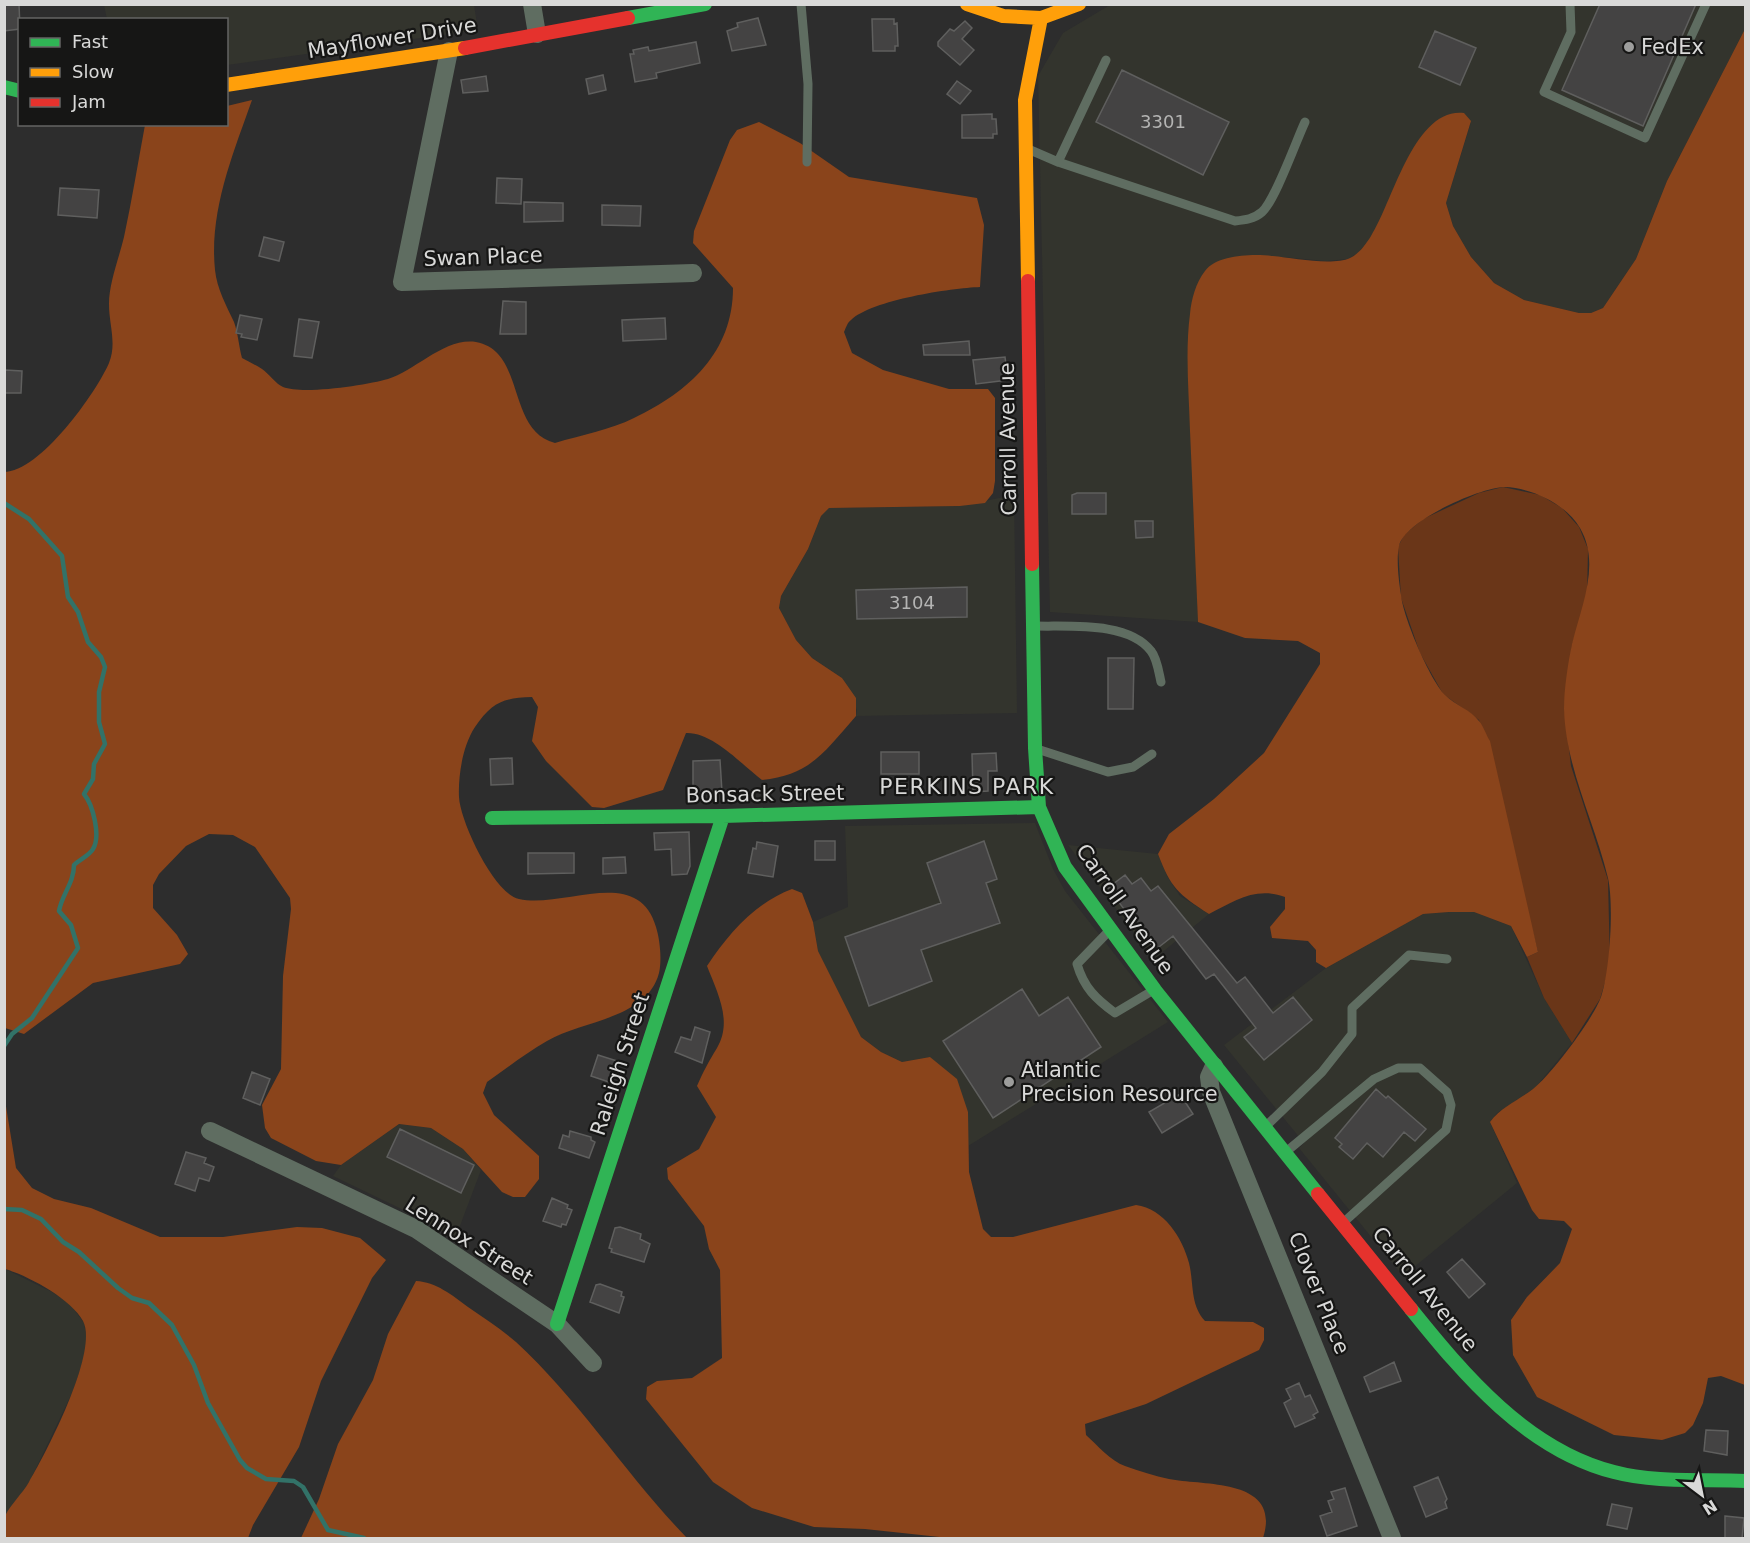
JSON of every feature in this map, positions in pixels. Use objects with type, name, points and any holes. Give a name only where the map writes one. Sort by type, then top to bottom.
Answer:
[{"type":"street","points":[[532,4],[537,34]]},
{"type":"street","name":"Mayflower Drive","points":[[228,85],[449,51],[705,4]]},
{"type":"street","points":[[967,4],[1041,18],[1080,4]]},
{"type":"street","name":"Carroll Avenue","points":[[1041,18],[1025,100],[1035,626],[1035,748],[1039,807],[1065,867],[1109,930],[1214,1066],[1446,1353],[1501,1409],[1546,1442],[1614,1472],[1658,1477],[1746,1481]]},
{"type":"street","name":"Swan Place","points":[[449,51],[402,282],[693,273]]},
{"type":"street","name":"Bonsack Street","points":[[492,818],[723,816],[1039,807]]},
{"type":"street","name":"Raleigh Street","points":[[558,1324],[723,816]]},
{"type":"street","name":"Clover Place","points":[[1214,1066],[1209,1077],[1211,1092],[1392,1539]]},
{"type":"street","name":"Lennox Street","points":[[210,1131],[416,1229],[558,1324],[593,1363]]},
{"type":"lane","points":[[801,4],[808,84],[807,162]]},
{"type":"lane","points":[[1570,4],[1571,32],[1544,92],[1645,138],[1706,4]]},
{"type":"lane","points":[[1058,162],[1106,60]]},
{"type":"lane","points":[[1025,148],[1058,162],[1235,221],[1254,217],[1267,207],[1305,122]]},
{"type":"lane","points":[[1035,626],[1096,627],[1135,636],[1152,652],[1161,682]]},
{"type":"lane","points":[[1035,748],[1108,772],[1133,767],[1152,754]]},
{"type":"lane","points":[[1109,930],[1077,964],[1081,978],[1094,999],[1115,1013],[1155,990]]},
{"type":"lane","points":[[1265,1128],[1322,1072],[1352,1034],[1352,1008],[1368,993],[1409,955],[1447,959]]},
{"type":"lane","points":[[1285,1153],[1374,1079],[1398,1068],[1420,1068],[1447,1092],[1451,1105],[1446,1130],[1342,1223]]},
{"type":"shaded area","points":[[104,5],[474,5],[478,30],[228,65],[228,18],[107,18]]},
{"type":"shaded area","points":[[1110,5],[1745,5],[1745,29],[1667,181],[1636,259],[1603,308],[1591,313],[1579,313],[1524,300],[1494,283],[1471,257],[1453,226],[1446,203],[1471,122],[1358,253],[1348,259],[1326,261],[1269,256],[1188,361],[1198,622],[1050,612],[1038,76],[1063,33]]},
{"type":"shaded area","points":[[1745,29],[1745,1385],[1721,1376],[1708,1378],[1703,1403],[1693,1425],[1685,1433],[1662,1440],[1614,1435],[1537,1397],[1513,1355],[1511,1320],[1527,1297],[1560,1263],[1572,1229],[1564,1221],[1539,1219],[1532,1210],[1490,1122],[1541,1082],[1561,1059],[1597,1007],[1607,971],[1611,920],[1610,890],[1602,857],[1575,774],[1564,709],[1565,685],[1572,644],[1584,601],[1589,571],[1589,556],[1580,528],[1574,519],[1547,499],[1526,490],[1505,487],[1462,499],[1428,516],[1404,536],[1398,552],[1403,605],[1425,663],[1445,695],[1476,717],[1490,741],[1538,952],[1527,957],[1511,926],[1474,912],[1449,912],[1423,914],[1326,968],[1316,962],[1316,950],[1308,941],[1272,938],[1270,927],[1285,909],[1285,897],[1264,893],[1246,896],[1209,914],[1177,889],[1167,875],[1158,854],[1169,834],[1214,799],[1264,753],[1320,664],[1320,653],[1298,641],[1245,638],[1198,622],[1188,343],[1192,303],[1197,286],[1202,275],[1211,265],[1227,258],[1256,255],[1312,261],[1350,258],[1365,245],[1371,236],[1418,140],[1431,125],[1447,115],[1464,113],[1471,121],[1446,203],[1453,226],[1471,257],[1494,283],[1524,300],[1579,313],[1591,313],[1603,308],[1636,259],[1667,181]]},
{"type":"shaded area","points":[[252,100],[224,183],[214,248],[218,284],[237,331],[242,358],[262,369],[283,387],[319,390],[388,379],[442,349],[464,342],[476,342],[492,348],[503,360],[529,423],[540,435],[555,443],[615,426],[654,408],[689,382],[716,350],[725,332],[731,311],[733,288],[693,243],[694,231],[730,140],[737,130],[759,122],[800,143],[849,177],[977,198],[984,225],[980,287],[912,296],[893,301],[861,313],[851,320],[844,332],[852,353],[883,370],[949,389],[988,389],[995,398],[993,493],[985,503],[960,506],[829,508],[821,516],[808,549],[781,596],[779,608],[796,640],[812,658],[842,678],[856,698],[856,716],[826,750],[805,767],[793,773],[762,780],[716,743],[696,734],[686,733],[663,790],[604,808],[592,807],[546,761],[532,741],[538,707],[532,697],[499,703],[487,712],[471,734],[460,770],[461,808],[480,855],[499,884],[509,894],[519,899],[557,899],[598,893],[617,893],[633,897],[647,908],[656,927],[659,944],[659,973],[652,988],[642,1000],[612,1016],[547,1041],[487,1082],[483,1093],[494,1115],[539,1156],[539,1179],[525,1197],[513,1197],[502,1192],[463,1149],[431,1128],[399,1124],[341,1165],[316,1161],[271,1138],[265,1128],[262,1105],[281,1069],[283,976],[291,909],[290,898],[255,847],[233,835],[209,834],[186,846],[159,874],[153,885],[153,908],[177,935],[188,954],[180,964],[93,983],[24,1034],[5,1028],[4,472],[18,469],[50,445],[80,411],[109,363],[112,348],[109,304],[111,288],[124,237],[145,126],[228,126],[228,106]]},
{"type":"shaded area","points":[[1503,487],[1540,495],[1562,508],[1579,527],[1588,549],[1587,598],[1572,645],[1564,706],[1571,766],[1608,880],[1610,965],[1600,999],[1572,1043],[1544,998],[1527,957],[1538,952],[1479,720],[1443,694],[1420,653],[1401,598],[1398,547],[1404,535],[1423,519],[1479,493]]},
{"type":"shaded area","points":[[1014,495],[1017,713],[856,716],[857,710],[842,678],[812,658],[796,640],[779,608],[781,596],[808,549],[821,516],[829,508],[960,506]]},
{"type":"shaded area","points":[[1035,823],[1053,869],[1065,891],[1168,1022],[968,1146],[968,1112],[930,1057],[902,1062],[881,1052],[861,1037],[818,951],[813,922],[848,907],[845,826]]},
{"type":"shaded area","points":[[1068,845],[1158,854],[1167,876],[1180,896],[1209,914],[1154,959]]},
{"type":"shaded area","points":[[792,889],[802,893],[813,922],[818,951],[861,1037],[881,1052],[902,1062],[930,1057],[957,1079],[968,1112],[969,1172],[983,1229],[991,1237],[1013,1237],[1136,1205],[1146,1208],[1163,1218],[1177,1234],[1189,1263],[1197,1308],[1205,1321],[1253,1322],[1264,1328],[1264,1340],[1259,1350],[1146,1404],[1085,1424],[1086,1435],[1109,1457],[1120,1464],[1164,1478],[1220,1485],[1251,1495],[1261,1504],[1266,1519],[1263,1538],[949,1538],[865,1529],[814,1527],[752,1508],[713,1482],[646,1399],[647,1387],[657,1381],[692,1378],[722,1358],[720,1270],[709,1249],[704,1226],[668,1179],[667,1168],[699,1149],[716,1117],[697,1086],[722,1038],[724,1027],[719,996],[707,966],[744,920],[766,902]]},
{"type":"shaded area","points":[[1474,912],[1511,926],[1544,998],[1572,1043],[1535,1088],[1497,1113],[1490,1122],[1517,1183],[1403,1276],[1299,1148],[1304,1143],[1224,1045],[1326,968],[1423,914]]},
{"type":"shaded area","points":[[4,1094],[16,1168],[32,1188],[54,1199],[91,1208],[160,1237],[223,1237],[297,1227],[322,1228],[360,1238],[386,1260],[372,1278],[321,1381],[299,1447],[253,1525],[248,1538],[5,1538],[5,1516],[37,1468],[58,1426],[77,1378],[84,1355],[86,1336],[83,1321],[69,1305],[37,1283],[5,1269]]},
{"type":"shaded area","points":[[399,1124],[431,1128],[463,1149],[481,1170],[455,1239],[414,1215],[333,1176],[341,1165]]},
{"type":"shaded area","points":[[5,1269],[52,1292],[70,1304],[84,1323],[88,1346],[73,1391],[30,1481],[5,1517]]},
{"type":"shaded area","points":[[416,1281],[443,1290],[516,1342],[561,1389],[644,1490],[687,1538],[301,1538],[319,1499],[338,1444],[373,1380],[388,1334]]},
{"type":"building","points":[[4,4],[19,4],[18,29],[4,31]]},
{"type":"building","name":"FedEx","points":[[1600,4],[1696,4],[1643,126],[1562,90]]},
{"type":"building","points":[[758,18],[766,45],[732,51],[727,31],[738,27],[737,23]]},
{"type":"building","points":[[872,19],[894,19],[894,24],[897,23],[898,46],[895,46],[895,51],[873,51]]},
{"type":"building","points":[[965,21],[972,28],[962,39],[974,50],[960,65],[938,46],[938,42],[950,29],[954,31]]},
{"type":"building","points":[[1435,31],[1476,48],[1460,85],[1419,67]]},
{"type":"building","points":[[696,42],[700,63],[656,73],[657,78],[635,82],[630,54],[634,54],[633,50],[648,47],[649,51]]},
{"type":"building","points":[[1122,70],[1229,122],[1203,175],[1096,122]]},
{"type":"building","points":[[603,75],[606,90],[589,94],[586,79]]},
{"type":"building","points":[[486,76],[488,91],[463,93],[461,80]]},
{"type":"building","points":[[957,81],[971,91],[960,104],[947,94]]},
{"type":"building","points":[[992,114],[992,119],[996,119],[997,134],[993,134],[993,138],[962,138],[962,115]]},
{"type":"building","points":[[497,178],[522,179],[521,204],[496,203]]},
{"type":"building","points":[[60,188],[99,190],[97,218],[58,215]]},
{"type":"building","points":[[524,202],[563,203],[563,221],[524,222]]},
{"type":"building","points":[[602,205],[641,206],[640,226],[602,225]]},
{"type":"building","points":[[264,237],[284,242],[279,261],[259,256]]},
{"type":"building","points":[[503,301],[526,302],[526,334],[500,334]]},
{"type":"building","points":[[240,315],[262,319],[257,340],[241,337],[242,334],[236,333]]},
{"type":"building","points":[[665,318],[666,339],[623,341],[622,320]]},
{"type":"building","points":[[299,319],[319,322],[312,358],[294,356]]},
{"type":"building","points":[[969,341],[970,355],[924,355],[923,345]]},
{"type":"building","points":[[1005,357],[1008,380],[976,384],[973,360]]},
{"type":"building","points":[[5,370],[22,371],[21,393],[5,393]]},
{"type":"building","points":[[1106,493],[1106,514],[1072,514],[1072,495]]},
{"type":"building","points":[[1135,521],[1153,521],[1153,537],[1136,538]]},
{"type":"building","points":[[967,587],[967,617],[857,619],[856,590]]},
{"type":"building","points":[[1108,658],[1134,658],[1133,709],[1108,709]]},
{"type":"building","points":[[881,752],[919,752],[919,774],[881,774]]},
{"type":"building","points":[[996,753],[997,771],[988,771],[988,791],[973,792],[972,754]]},
{"type":"building","points":[[512,758],[513,784],[491,785],[490,759]]},
{"type":"building","points":[[720,760],[722,792],[693,793],[693,761]]},
{"type":"building","points":[[689,832],[690,866],[687,874],[672,875],[671,849],[655,850],[654,833]]},
{"type":"building","points":[[815,841],[835,841],[835,860],[815,860]]},
{"type":"building","points":[[984,841],[997,879],[986,883],[1000,923],[921,950],[932,981],[869,1006],[845,937],[941,903],[927,863]]},
{"type":"building","points":[[757,842],[778,846],[773,877],[748,873],[753,848],[756,849]]},
{"type":"building","points":[[528,853],[574,853],[574,873],[528,874]]},
{"type":"building","points":[[625,857],[626,873],[603,874],[603,858]]},
{"type":"building","points":[[1125,875],[1132,884],[1141,878],[1151,891],[1158,886],[1237,983],[1245,977],[1273,1013],[1293,997],[1312,1020],[1264,1060],[1244,1037],[1256,1028],[1214,974],[1206,979],[1173,936],[1155,950],[1108,888]]},
{"type":"building","name":"Atlantic Precision Resource","points":[[1022,989],[1039,1016],[1068,997],[1101,1047],[993,1118],[943,1041]]},
{"type":"building","points":[[695,1027],[710,1032],[702,1063],[675,1052],[681,1037],[691,1040]]},
{"type":"building","points":[[598,1055],[617,1061],[609,1082],[591,1076]]},
{"type":"building","points":[[252,1072],[270,1079],[260,1105],[243,1098]]},
{"type":"building","points":[[1376,1089],[1386,1098],[1388,1096],[1426,1129],[1415,1141],[1404,1132],[1383,1157],[1367,1143],[1353,1159],[1339,1147],[1342,1144],[1335,1138]]},
{"type":"building","points":[[1180,1094],[1193,1114],[1162,1133],[1149,1112]]},
{"type":"building","points":[[400,1129],[474,1165],[461,1193],[387,1157]]},
{"type":"building","points":[[570,1131],[591,1137],[591,1140],[595,1142],[589,1158],[559,1148],[563,1135],[569,1137]]},
{"type":"building","points":[[186,1152],[206,1158],[204,1163],[214,1167],[209,1181],[199,1178],[195,1191],[175,1184]]},
{"type":"building","points":[[552,1198],[568,1205],[567,1208],[572,1210],[566,1225],[562,1224],[561,1227],[543,1221]]},
{"type":"building","points":[[620,1227],[641,1234],[640,1239],[650,1244],[644,1262],[611,1252],[612,1249],[609,1248],[615,1228]]},
{"type":"building","points":[[1462,1259],[1485,1284],[1469,1298],[1447,1272]]},
{"type":"building","points":[[600,1284],[622,1292],[621,1296],[624,1297],[619,1313],[590,1302],[596,1285]]},
{"type":"building","points":[[1394,1362],[1401,1381],[1370,1392],[1364,1377]]},
{"type":"building","points":[[1299,1383],[1305,1397],[1310,1395],[1318,1412],[1313,1415],[1315,1418],[1295,1427],[1284,1403],[1291,1399],[1286,1389]]},
{"type":"building","points":[[1706,1430],[1728,1431],[1727,1455],[1704,1451]]},
{"type":"building","points":[[1438,1477],[1447,1499],[1445,1502],[1447,1508],[1426,1517],[1414,1487]]},
{"type":"building","points":[[1345,1488],[1357,1526],[1327,1536],[1320,1516],[1332,1512],[1328,1501],[1334,1499],[1331,1492]]},
{"type":"building","points":[[1612,1504],[1632,1508],[1627,1529],[1607,1525]]},
{"type":"building","points":[[1725,1516],[1744,1518],[1742,1539],[1725,1539]]},
{"type":"waterway","points":[[4,503],[29,519],[62,556],[68,597],[78,612],[88,642],[101,657],[105,667],[99,692],[99,722],[105,744],[94,764],[93,779],[84,794],[95,821],[95,843],[93,849],[74,865],[72,877],[59,911],[71,925],[78,948],[32,1018],[12,1034],[4,1046]]},
{"type":"waterway","points":[[4,1209],[22,1210],[41,1219],[63,1242],[79,1252],[118,1288],[132,1298],[149,1303],[172,1325],[194,1365],[208,1403],[240,1460],[247,1468],[266,1479],[294,1481],[303,1487],[328,1530],[364,1538]]},
{"type":"traffic: fast","points":[[628,18],[705,4]]},
{"type":"traffic: fast","points":[[4,87],[18,90]]},
{"type":"traffic: fast","points":[[1032,564],[1035,748],[1039,807],[1065,867],[1155,990],[1318,1194]]},
{"type":"traffic: fast","points":[[492,818],[723,816],[1039,807]]},
{"type":"traffic: fast","points":[[557,1324],[723,816]]},
{"type":"traffic: fast","points":[[1411,1309],[1476,1384],[1500,1407],[1553,1447],[1582,1461],[1614,1472],[1646,1478],[1746,1481]]},
{"type":"traffic: slow","points":[[967,4],[1003,16],[1041,18],[1079,4]]},
{"type":"traffic: slow","points":[[1028,281],[1025,100],[1041,18]]},
{"type":"traffic: slow","points":[[228,85],[465,48]]},
{"type":"traffic: jam","points":[[465,48],[628,18]]},
{"type":"traffic: jam","points":[[1028,281],[1032,564]]},
{"type":"traffic: jam","points":[[1318,1194],[1411,1309]]},
{"type":"place","name":"FedEx","points":[[1629,47]]},
{"type":"place","name":"Atlantic Precision Resource","points":[[1009,1082]]},
{"type":"district","name":"PERKINS PARK","points":[[967,786]]}]
